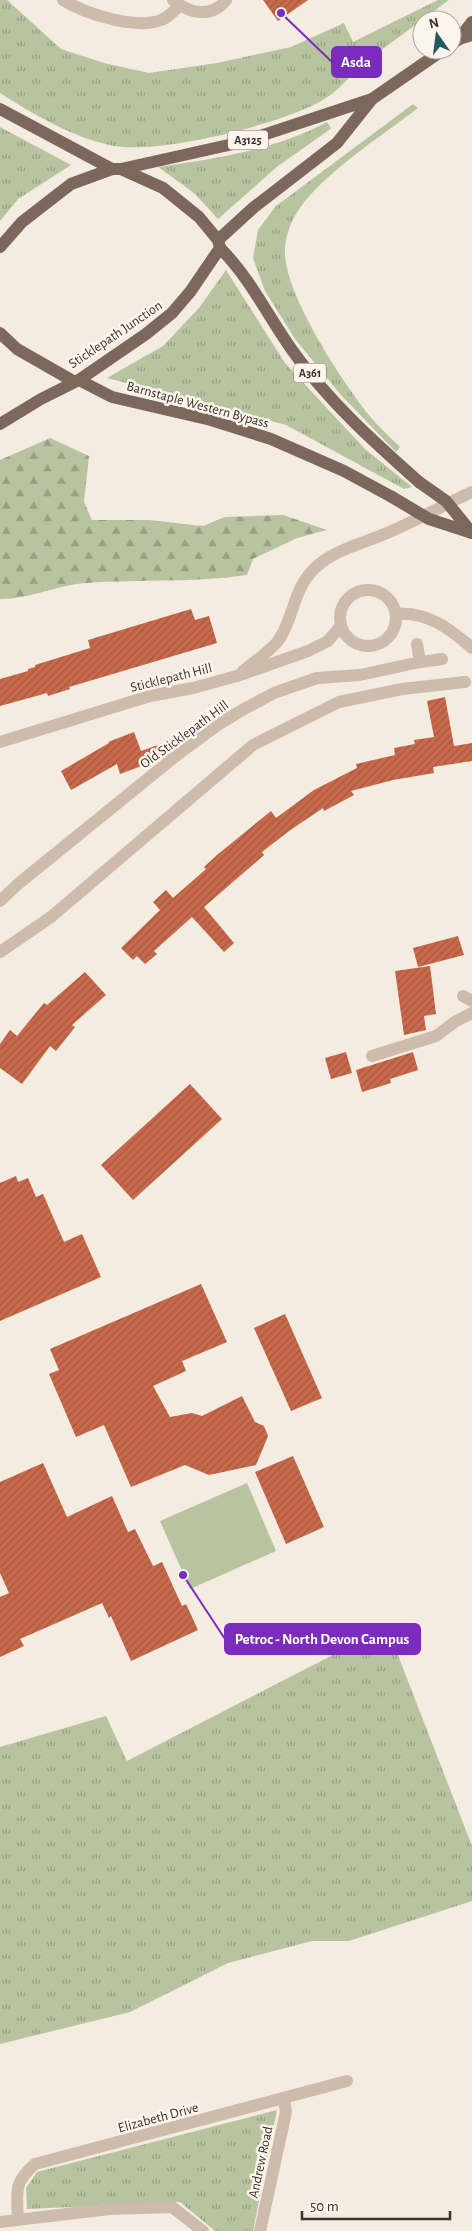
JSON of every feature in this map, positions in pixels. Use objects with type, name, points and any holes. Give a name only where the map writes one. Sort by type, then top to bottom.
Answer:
[{"type":"main road","points":[[462,34],[472,22]]},
{"type":"main road","name":"A3125","points":[[116,169],[242,142],[372,98],[428,60]]},
{"type":"main road","name":"A3125","points":[[219,244],[253,208],[337,143],[372,98]]},
{"type":"main road","points":[[0,109],[116,169],[163,188],[199,217],[219,244]]},
{"type":"main road","points":[[0,247],[22,222],[71,184],[116,169]]},
{"type":"main road","name":"Sticklepath Junction","points":[[0,333],[17,349],[76,381],[146,334],[172,313],[190,292],[219,244]]},
{"type":"main road","name":"Barnstaple Western Bypass","points":[[219,244],[238,267],[292,351],[324,390],[376,444],[419,482],[446,501],[472,533]]},
{"type":"main road","points":[[0,424],[76,381]]},
{"type":"main road","name":"Barnstaple Western Bypass","points":[[76,381],[112,397],[211,420],[271,439],[344,471],[429,519],[472,533]]},
{"type":"street","points":[[63,0],[115,19],[148,23],[163,20],[176,3],[199,13],[207,13],[223,4],[226,0]]},
{"type":"street","points":[[237,676],[279,641],[302,582],[316,566],[331,557],[387,533],[472,492]]},
{"type":"street","points":[[373,590],[381,593],[389,599],[397,614],[394,629],[389,637],[374,646],[356,644],[346,635],[341,626],[342,607],[350,597],[358,592],[373,590]]},
{"type":"street","points":[[397,614],[424,616],[436,621],[472,648]]},
{"type":"street","name":"Sticklepath Hill","points":[[0,742],[150,696],[193,688],[237,676],[308,651],[328,641],[341,626]]},
{"type":"street","points":[[417,644],[420,662]]},
{"type":"street","name":"Old Sticklepath Hill","points":[[0,902],[18,884],[177,755],[244,708],[274,693],[317,678],[360,675],[442,658]]},
{"type":"street","points":[[0,952],[51,917],[253,745],[339,702],[402,689],[465,682]]},
{"type":"street","points":[[372,1056],[436,1036],[456,1021],[472,1013]]},
{"type":"street","name":"Elizabeth Drive","points":[[18,2220],[17,2189],[22,2175],[36,2164],[347,2082]]},
{"type":"street","name":"Andrew Road","points":[[260,2231],[286,2112],[284,2099]]},
{"type":"street","points":[[0,2222],[109,2209],[172,2207],[203,2231]]},
{"type":"green space","points":[[0,0],[7,0],[61,49],[104,63],[149,73],[217,63],[291,47],[344,23],[353,42],[412,13],[412,27],[349,74],[350,77],[340,87],[321,101],[278,119],[219,136],[189,142],[160,146],[114,146],[69,132],[0,93]]},
{"type":"green space","points":[[438,0],[449,0],[435,10],[418,10]]},
{"type":"green space","points":[[413,104],[418,108],[339,168],[311,194],[294,218],[287,236],[285,248],[288,272],[295,292],[317,337],[344,381],[368,414],[400,447],[396,452],[340,394],[295,339],[265,291],[253,258],[258,230],[276,206]]},
{"type":"green space","points":[[327,122],[331,128],[329,130],[278,166],[218,219],[194,193],[158,167],[244,152],[287,140]]},
{"type":"green space","points":[[0,127],[71,165],[18,199],[0,221]]},
{"type":"green space","points":[[226,270],[285,363],[365,449],[412,487],[404,489],[286,425],[107,378],[163,346],[199,308]]},
{"type":"green space","points":[[50,438],[89,456],[84,502],[92,520],[148,520],[203,526],[225,517],[283,515],[327,530],[297,538],[253,559],[247,575],[207,579],[75,584],[22,597],[0,599],[0,460]]},
{"type":"green space","points":[[247,1483],[276,1551],[190,1589],[160,1521]]},
{"type":"green space","points":[[387,1627],[472,1846],[472,1901],[349,1941],[312,1941],[228,1963],[130,2012],[0,2044],[0,1747],[106,1716],[127,1761]]},
{"type":"green space","points":[[277,2110],[253,2231],[215,2231],[180,2202],[27,2209],[26,2188],[37,2172]]},
{"type":"building","points":[[263,0],[308,0],[278,21]]},
{"type":"building","points":[[191,609],[195,620],[209,616],[217,643],[69,687],[70,689],[48,696],[47,693],[0,706],[0,679],[28,671],[28,669],[35,667],[35,665],[90,648],[88,640]]},
{"type":"building","points":[[445,697],[454,746],[472,743],[472,761],[433,767],[434,773],[393,780],[351,791],[354,795],[324,811],[323,808],[289,831],[262,852],[264,855],[204,907],[234,943],[224,952],[192,917],[154,951],[157,954],[145,964],[137,956],[133,960],[121,948],[160,910],[153,902],[166,890],[173,898],[206,869],[204,867],[217,855],[271,811],[276,818],[314,790],[357,768],[356,764],[395,755],[394,748],[415,744],[414,740],[434,737],[427,701]]},
{"type":"building","points":[[134,732],[141,751],[172,740],[174,747],[158,760],[120,774],[117,764],[71,790],[61,771],[108,742]]},
{"type":"building","points":[[458,936],[464,955],[418,967],[413,948]]},
{"type":"building","points":[[430,966],[436,1014],[424,1016],[426,1030],[404,1035],[395,971]]},
{"type":"building","points":[[85,972],[106,995],[72,1025],[75,1027],[56,1051],[50,1046],[22,1084],[0,1068],[0,1044],[10,1030],[17,1036],[44,1003],[47,1005]]},
{"type":"building","points":[[346,1052],[352,1073],[331,1079],[325,1058]]},
{"type":"building","points":[[413,1052],[418,1070],[390,1079],[391,1083],[362,1092],[356,1070]]},
{"type":"building","points":[[190,1084],[222,1119],[133,1200],[101,1165]]},
{"type":"building","points":[[16,1176],[18,1182],[28,1178],[36,1197],[43,1194],[64,1242],[82,1234],[101,1277],[0,1321],[0,1183]]},
{"type":"building","points":[[201,1284],[227,1342],[182,1361],[186,1371],[153,1386],[170,1417],[192,1413],[202,1416],[242,1396],[255,1422],[264,1426],[268,1436],[256,1465],[209,1475],[185,1465],[131,1487],[104,1425],[76,1437],[49,1374],[59,1370],[50,1349]]},
{"type":"building","points":[[285,1314],[322,1398],[291,1411],[254,1328]]},
{"type":"building","points":[[293,1456],[324,1527],[286,1544],[255,1472]]},
{"type":"building","points":[[43,1463],[67,1517],[112,1496],[128,1532],[135,1529],[153,1566],[162,1562],[182,1606],[186,1604],[198,1630],[131,1661],[111,1616],[109,1618],[102,1603],[20,1639],[24,1646],[0,1657],[0,1597],[9,1593],[0,1573],[0,1482]]},
{"type":"place","name":"Asda","points":[[281,13]]},
{"type":"place","name":"Petroc - North Devon Campus","points":[[183,1575]]}]
